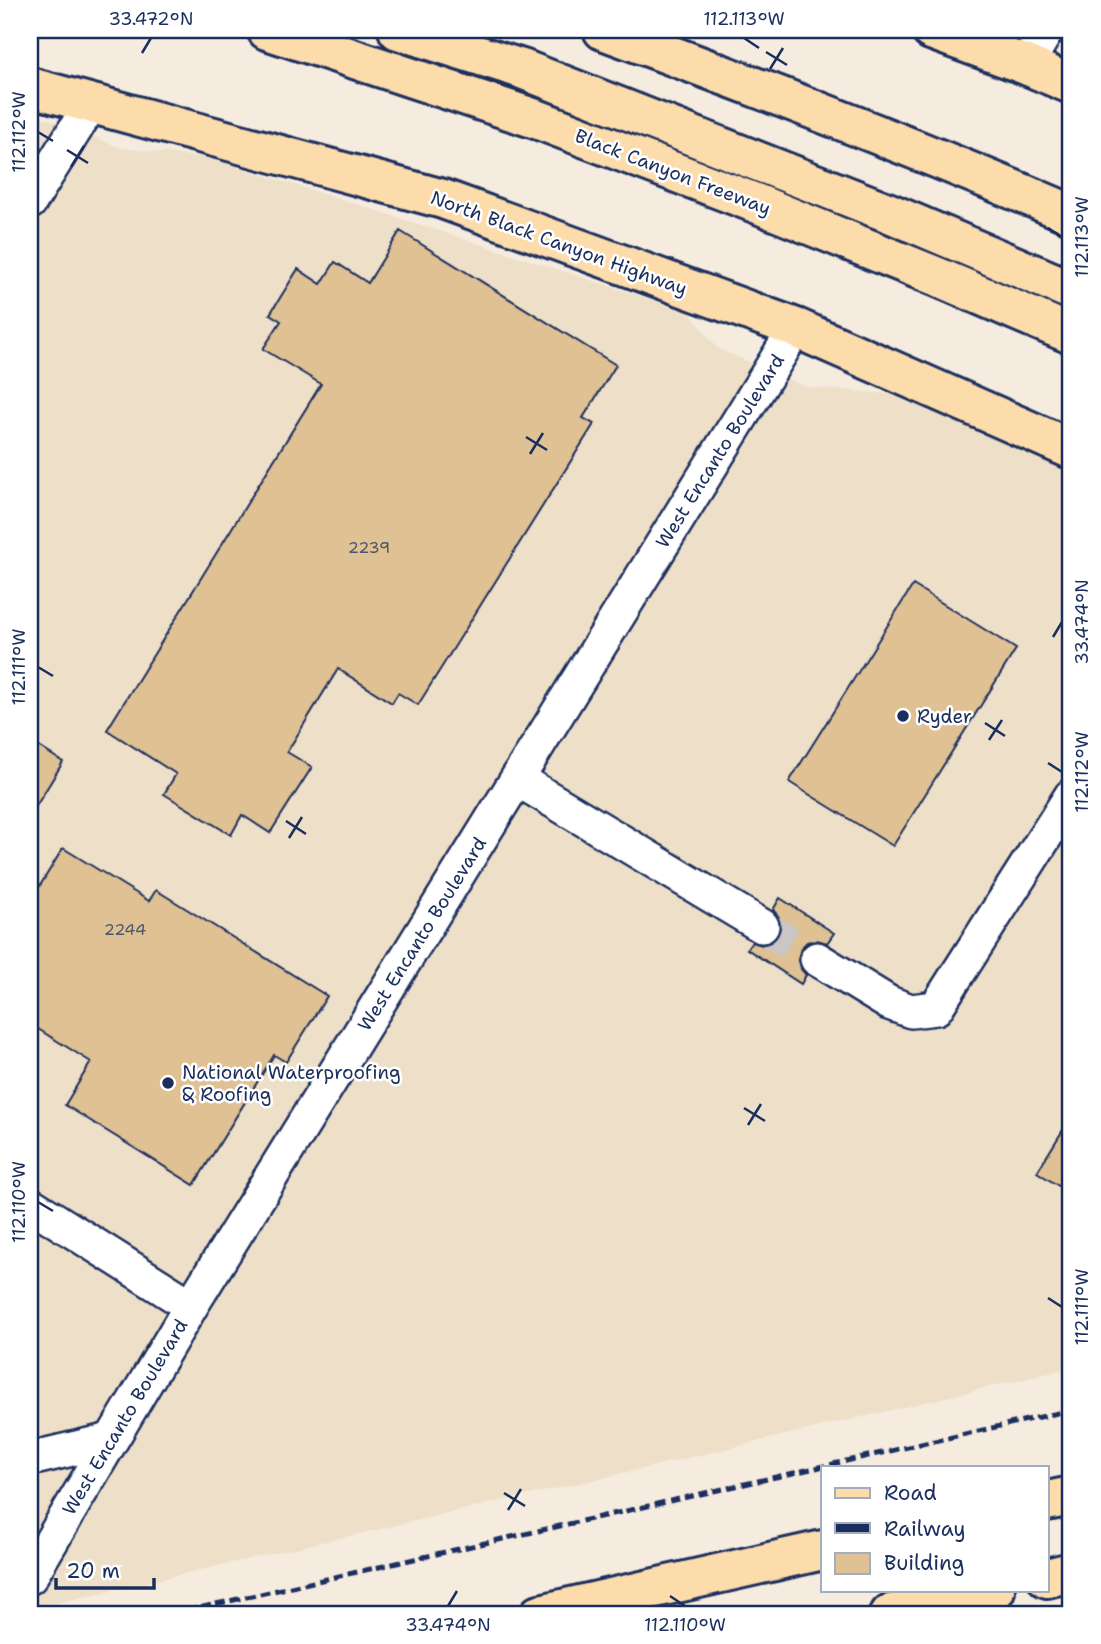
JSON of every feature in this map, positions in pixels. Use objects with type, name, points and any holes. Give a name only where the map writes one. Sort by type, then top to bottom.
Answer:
[{"type":"main road","name":"Black Canyon Freeway","points":[[267,30],[539,120],[758,204],[1071,334]]},
{"type":"main road","points":[[398,30],[522,69],[892,214],[1071,290]]},
{"type":"main road","points":[[603,30],[917,149],[1071,214]]},
{"type":"main road","points":[[931,30],[1071,84]]},
{"type":"main road","name":"North Black Canyon Highway","points":[[30,88],[443,199],[796,328],[1071,449]]},
{"type":"main road","points":[[1048,1501],[1071,1496]]},
{"type":"main road","points":[[540,1614],[635,1604],[821,1551]]},
{"type":"main road","points":[[1048,1578],[1071,1572]]},
{"type":"main road","points":[[891,1614],[986,1592]]},
{"type":"street","points":[[1026,65],[1047,30]]},
{"type":"street","points":[[30,202],[91,104]]},
{"type":"street","name":"West Encanto Boulevard","points":[[30,1577],[191,1306],[796,328]]},
{"type":"street","points":[[517,779],[762,926]]},
{"type":"street","points":[[817,959],[889,1003],[911,1011],[936,1008],[1071,796]]},
{"type":"street","points":[[30,1204],[191,1306]]},
{"type":"street","points":[[30,1459],[110,1440]]},
{"type":"shaded area","points":[[30,112],[122,148],[207,158],[689,312],[717,348],[806,387],[902,395],[1071,471],[1071,1368],[30,1609]]},
{"type":"building","points":[[400,231],[616,365],[583,418],[594,424],[418,705],[398,693],[392,703],[338,669],[287,752],[312,767],[270,833],[242,815],[231,835],[164,794],[176,774],[107,730],[321,384],[263,349],[281,321],[270,314],[298,269],[321,284],[335,262],[368,283]]},
{"type":"building","name":"Ryder","points":[[913,585],[1016,649],[893,846],[789,782]]},
{"type":"building","points":[[30,741],[63,762],[30,816]]},
{"type":"building","points":[[63,848],[149,901],[156,890],[327,996],[286,1062],[274,1055],[194,1185],[65,1105],[91,1062],[30,1024],[30,902]]},
{"type":"building","points":[[780,898],[834,933],[827,943],[817,940],[807,942],[801,948],[798,959],[806,975],[801,984],[747,949],[752,942],[762,945],[772,942],[778,936],[781,926],[779,917],[773,910]]},
{"type":"building","points":[[1071,1117],[1071,1194],[1037,1172]]},
{"type":"tunnel","points":[[762,926],[817,959]]},
{"type":"railway","points":[[824,1466],[1071,1410]]},
{"type":"railway","points":[[172,1614],[821,1467]]},
{"type":"place","name":"Ryder","points":[[903,716]]},
{"type":"place","name":"National Waterproofing & Roofing","points":[[168,1083]]}]
